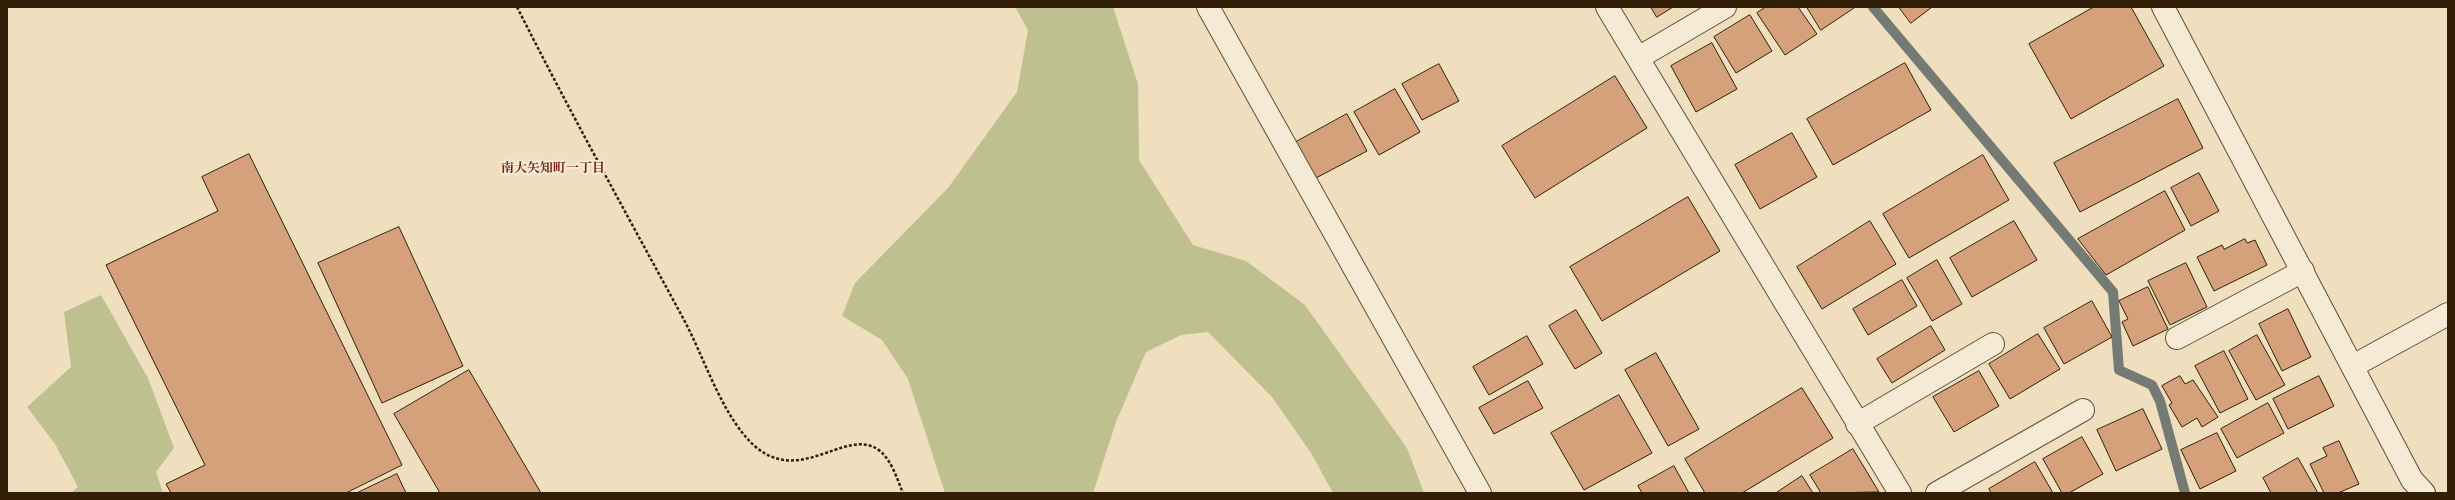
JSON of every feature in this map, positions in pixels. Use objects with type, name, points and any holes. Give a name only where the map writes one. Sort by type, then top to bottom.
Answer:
[{"type":"street","points":[[1208,7],[1480,493]]},
{"type":"street","points":[[1607,7],[1857,424],[1900,493]]},
{"type":"street","points":[[1638,58],[1725,7]]},
{"type":"street","points":[[2163,7],[2412,480],[2424,493]]},
{"type":"street","points":[[2177,338],[2303,271]]},
{"type":"street","points":[[2353,366],[2448,314]]},
{"type":"street","points":[[1857,424],[1993,344]]},
{"type":"street","points":[[1937,493],[2083,410]]},
{"type":"path","points":[[517,7],[632,226],[695,340],[728,410],[742,433],[755,448],[766,456],[792,461],[822,455],[842,448],[869,446],[879,450],[887,459],[903,493]]},
{"type":"green space","points":[[1015,7],[1113,7],[1138,84],[1139,160],[1193,245],[1246,261],[1305,305],[1407,448],[1424,493],[1333,493],[1311,453],[1272,397],[1208,332],[1181,335],[1146,352],[1116,422],[1093,493],[945,493],[908,379],[882,340],[842,316],[855,283],[948,188],[1017,92],[1028,30]]},
{"type":"green space","points":[[101,295],[148,378],[174,448],[156,472],[163,493],[71,493],[78,487],[55,444],[27,407],[71,367],[64,312]]},
{"type":"building","points":[[1651,7],[1673,7],[1657,17]]},
{"type":"building","points":[[1766,7],[1798,7],[1817,34],[1785,55],[1757,13]]},
{"type":"building","points":[[1807,7],[1854,7],[1854,8],[1821,30]]},
{"type":"building","points":[[1899,7],[1932,7],[1911,23]]},
{"type":"building","points":[[2094,7],[2131,7],[2164,66],[2071,119],[2029,44]]},
{"type":"building","points":[[1750,15],[1772,51],[1736,73],[1714,37]]},
{"type":"building","points":[[1712,43],[1737,89],[1696,112],[1671,66]]},
{"type":"building","points":[[1905,63],[1931,110],[1833,165],[1807,119]]},
{"type":"building","points":[[1439,64],[1459,101],[1422,120],[1402,84]]},
{"type":"building","points":[[1615,76],[1647,128],[1535,198],[1502,146]]},
{"type":"building","points":[[1395,89],[1420,132],[1379,155],[1354,112]]},
{"type":"building","points":[[2178,99],[2203,148],[2080,212],[2054,163]]},
{"type":"building","points":[[1347,114],[1367,151],[1316,178],[1296,142]]},
{"type":"building","points":[[1792,133],[1817,177],[1760,209],[1735,165]]},
{"type":"building","points":[[249,154],[402,465],[346,493],[171,493],[166,484],[205,465],[106,265],[218,211],[202,177]]},
{"type":"building","points":[[1983,155],[2009,200],[1909,258],[1883,214]]},
{"type":"building","points":[[2199,173],[2219,211],[2191,226],[2171,188]]},
{"type":"building","points":[[2165,191],[2185,230],[2106,275],[2078,239]]},
{"type":"building","points":[[1688,197],[1720,251],[1602,321],[1570,267]]},
{"type":"building","points":[[1870,221],[1896,264],[1822,309],[1797,267]]},
{"type":"building","points":[[2014,221],[2037,260],[1972,297],[1950,258]]},
{"type":"building","points":[[399,227],[463,366],[382,403],[318,263]]},
{"type":"building","points":[[2245,239],[2247,243],[2255,240],[2267,265],[2214,291],[2197,257],[2222,245],[2224,249]]},
{"type":"building","points":[[1937,260],[1962,304],[1932,321],[1907,278]]},
{"type":"building","points":[[2186,263],[2207,307],[2170,325],[2148,281]]},
{"type":"building","points":[[1902,280],[1917,306],[1868,335],[1853,309]]},
{"type":"building","points":[[2148,287],[2168,329],[2133,346],[2122,322],[2128,319],[2119,301]]},
{"type":"building","points":[[2092,301],[2112,337],[2064,364],[2044,328]]},
{"type":"building","points":[[2288,309],[2311,357],[2282,371],[2259,324]]},
{"type":"building","points":[[1576,310],[1602,353],[1575,369],[1549,326]]},
{"type":"building","points":[[1931,326],[1945,350],[1892,383],[1877,359]]},
{"type":"building","points":[[2038,334],[2060,369],[2010,399],[1989,364]]},
{"type":"building","points":[[2257,335],[2285,385],[2256,400],[2229,351]]},
{"type":"building","points":[[1527,336],[1543,364],[1489,395],[1473,367]]},
{"type":"building","points":[[2224,351],[2248,399],[2220,413],[2195,366]]},
{"type":"building","points":[[1656,353],[1699,429],[1668,446],[1625,370]]},
{"type":"building","points":[[469,370],[541,493],[440,493],[394,414]]},
{"type":"building","points":[[1979,371],[1999,406],[1954,432],[1933,397]]},
{"type":"building","points":[[2180,376],[2185,384],[2193,380],[2218,417],[2202,427],[2197,418],[2182,427],[2169,405],[2172,403],[2162,386]]},
{"type":"building","points":[[2319,376],[2334,406],[2288,429],[2273,399]]},
{"type":"building","points":[[1528,381],[1543,408],[1494,434],[1479,408]]},
{"type":"building","points":[[1802,388],[1833,438],[1742,493],[1705,493],[1685,459]]},
{"type":"building","points":[[1619,395],[1652,453],[1584,490],[1551,433]]},
{"type":"building","points":[[2268,403],[2284,433],[2237,458],[2221,429]]},
{"type":"building","points":[[2143,409],[2162,449],[2116,471],[2097,430]]},
{"type":"building","points":[[2217,433],[2236,471],[2200,489],[2181,450]]},
{"type":"building","points":[[2082,437],[2103,474],[2069,493],[2062,493],[2043,459]]},
{"type":"building","points":[[2339,441],[2359,484],[2338,493],[2324,493],[2310,464],[2327,456],[2323,448]]},
{"type":"building","points":[[1853,449],[1879,492],[1821,493],[1810,475]]},
{"type":"building","points":[[2298,458],[2318,493],[2271,493],[2263,478]]},
{"type":"building","points":[[2035,462],[2053,493],[1991,493],[1989,489]]},
{"type":"building","points":[[1674,466],[1689,493],[1642,493],[1638,486]]},
{"type":"building","points":[[397,474],[406,493],[357,493]]},
{"type":"building","points":[[1802,476],[1813,493],[1776,493]]},
{"type":"waterway","points":[[1873,7],[2113,292],[2119,370],[2152,385],[2160,401],[2185,493]]},
{"type":"district","name":"南大矢知町一丁目","points":[[553,169]]}]
